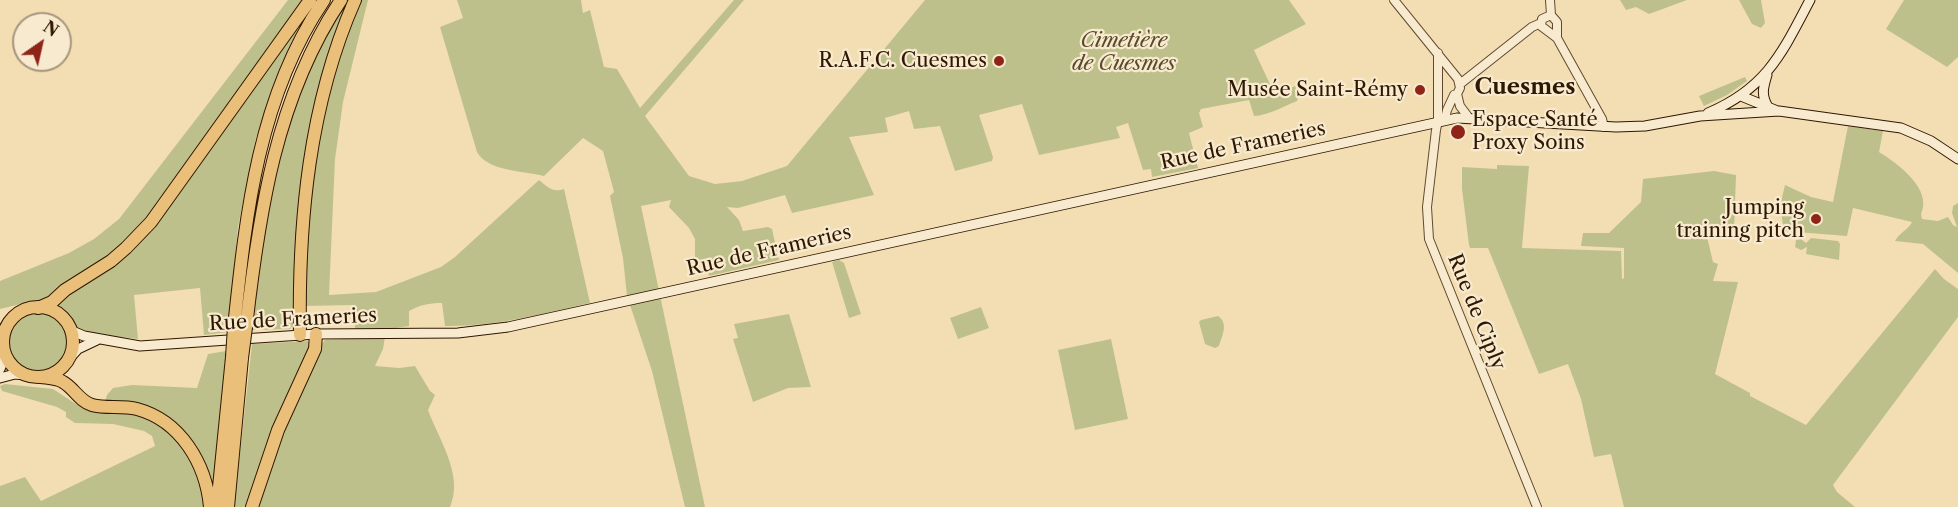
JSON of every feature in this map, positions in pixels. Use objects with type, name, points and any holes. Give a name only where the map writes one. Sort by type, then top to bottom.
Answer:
[{"type":"highway","points":[[0,325],[13,319],[24,310],[38,308],[52,302],[65,290],[111,261],[151,222],[310,0]]},
{"type":"highway","points":[[228,507],[246,220],[258,155],[274,103],[290,63],[324,0]]},
{"type":"highway","points":[[240,327],[259,223],[281,128],[304,67],[341,0]]},
{"type":"highway","points":[[300,335],[300,258],[310,168],[334,55],[355,0]]},
{"type":"highway","points":[[38,308],[57,314],[70,330],[73,342],[68,360],[56,372],[41,377]]},
{"type":"highway","points":[[13,319],[3,338],[3,352],[13,367],[25,375],[65,382],[86,403],[138,410],[168,424],[196,458],[207,487],[210,507]]},
{"type":"highway","points":[[252,507],[282,421],[315,349],[316,334]]},
{"type":"highway","points":[[217,507],[237,358]]},
{"type":"main road","points":[[1700,116],[1741,96],[1768,71],[1783,51],[1810,0]]},
{"type":"main road","points":[[1768,71],[1762,92],[1768,107]]},
{"type":"main road","points":[[1741,96],[1779,111]]},
{"type":"main road","points":[[1741,96],[1744,106],[1750,112]]},
{"type":"main road","points":[[1700,116],[1779,111],[1901,128],[1931,141],[1958,159]]},
{"type":"main road","name":"Rue de Frameries","points":[[70,330],[98,339],[140,345],[316,334],[458,333],[508,327],[1442,120],[1470,118],[1606,127],[1645,126],[1700,116]]},
{"type":"main road","points":[[68,360],[78,349],[98,339]]},
{"type":"main road","points":[[0,369],[3,352]]},
{"type":"main road","points":[[0,378],[15,374],[25,375]]},
{"type":"street","points":[[1394,0],[1458,80],[1460,88],[1442,120]]},
{"type":"street","points":[[1550,0],[1551,15],[1556,20],[1553,29],[1606,127]]},
{"type":"street","points":[[1458,80],[1541,23],[1544,17],[1551,15]]},
{"type":"street","points":[[1541,23],[1545,30],[1553,29]]},
{"type":"street","points":[[1438,53],[1442,120]]},
{"type":"street","points":[[1438,82],[1448,75],[1458,80]]},
{"type":"street","points":[[1439,93],[1446,96],[1455,94]]},
{"type":"street","points":[[1455,94],[1460,106],[1470,118]]},
{"type":"street","points":[[1592,127],[1597,112]]},
{"type":"street","name":"Rue de Ciply","points":[[1442,120],[1427,207],[1431,248],[1538,507]]},
{"type":"green space","points":[[288,0],[304,0],[140,227],[95,267],[51,298],[0,309],[0,281],[69,253],[94,239],[119,219]]},
{"type":"green space","points":[[348,0],[352,0],[315,121],[296,322],[290,329],[253,330],[263,237],[283,144],[308,74]]},
{"type":"green space","points":[[362,0],[368,0],[343,102],[335,159],[329,295],[376,292],[441,267],[455,257],[539,180],[554,190],[564,189],[590,303],[500,322],[463,326],[445,326],[442,303],[429,304],[409,311],[409,326],[355,334],[355,305],[303,306],[312,189],[325,110],[334,72]]},
{"type":"green space","name":"Cimetière de Cuesmes","points":[[457,0],[581,0],[583,13],[590,10],[604,67],[617,69],[640,108],[734,0],[744,0],[645,116],[689,176],[715,184],[742,181],[787,166],[925,0],[1289,0],[1306,24],[1254,50],[1275,95],[1295,86],[1299,95],[1297,101],[1259,116],[1254,116],[1249,100],[1201,109],[1199,113],[1203,127],[1189,133],[1198,168],[1152,177],[1151,169],[1143,170],[1128,123],[1116,127],[1120,138],[1039,155],[1022,104],[979,115],[993,157],[992,161],[955,171],[940,126],[914,129],[909,111],[885,118],[888,132],[849,137],[874,195],[792,213],[785,195],[738,208],[727,207],[739,220],[743,231],[768,227],[772,229],[779,260],[709,276],[706,261],[697,263],[695,261],[695,239],[689,228],[669,207],[671,200],[641,206],[705,507],[685,507],[652,371],[627,296],[623,258],[610,196],[614,192],[603,151],[583,138],[544,176],[497,167],[482,158],[477,152],[440,27],[463,18]]},
{"type":"green space","points":[[1620,0],[1687,0],[1649,14],[1636,7],[1626,10]]},
{"type":"green space","points":[[1739,0],[1761,0],[1765,23],[1761,28],[1752,24]]},
{"type":"green space","points":[[1904,0],[1958,0],[1958,57],[1947,67],[1886,29]]},
{"type":"green space","points":[[301,22],[279,72],[256,138],[238,227],[228,332],[204,335],[200,288],[134,295],[138,339],[81,333],[66,317],[52,307],[65,295],[111,265]]},
{"type":"green space","points":[[1745,77],[1747,81],[1727,95],[1704,106],[1699,96]]},
{"type":"green space","points":[[1848,126],[1883,131],[1879,152],[1895,163],[1918,186],[1922,195],[1922,219],[1938,221],[1948,217],[1957,227],[1952,213],[1953,206],[1958,203],[1958,273],[1923,244],[1895,241],[1912,222],[1853,208],[1847,236],[1784,231],[1780,206],[1785,185],[1811,197],[1833,202]]},
{"type":"green space","points":[[1497,165],[1529,166],[1522,248],[1621,251],[1622,279],[1624,278],[1624,248],[1581,246],[1583,233],[1609,233],[1641,202],[1643,179],[1714,171],[1736,175],[1734,233],[1707,237],[1713,262],[1718,264],[1713,281],[1738,282],[1715,374],[1750,393],[1750,396],[1806,425],[1935,269],[1958,289],[1958,317],[1833,485],[1837,492],[1855,507],[1624,507],[1611,454],[1594,457],[1581,399],[1568,364],[1539,374],[1488,248],[1470,248],[1462,189],[1462,167],[1497,169]]},
{"type":"green space","name":"Jumping training pitch","points":[[1811,238],[1838,241],[1840,244],[1839,260],[1806,254],[1807,247],[1801,250],[1795,247],[1796,240],[1801,239],[1806,243]]},
{"type":"green space","points":[[839,260],[844,263],[861,314],[849,318],[832,262]]},
{"type":"green space","points":[[981,307],[989,328],[958,339],[950,318]]},
{"type":"green space","points":[[39,312],[60,321],[69,342],[60,363],[39,372],[18,363],[9,342],[18,321]]},
{"type":"green space","points":[[789,314],[811,387],[788,388],[753,402],[733,339],[738,338],[734,324]]},
{"type":"green space","points":[[1218,316],[1223,322],[1224,330],[1219,346],[1215,348],[1205,344],[1199,322]]},
{"type":"green space","points":[[385,337],[383,349],[375,366],[399,368],[415,366],[430,391],[435,395],[428,410],[452,470],[454,495],[450,507],[257,507],[285,425],[321,345],[325,340]]},
{"type":"green space","points":[[1111,339],[1128,419],[1075,430],[1058,350]]},
{"type":"green space","points":[[308,341],[311,346],[250,507],[234,507],[252,344]]},
{"type":"green space","points":[[226,351],[214,493],[176,429],[105,402],[113,388],[132,385],[197,388],[208,354]]},
{"type":"green space","points":[[5,384],[53,389],[76,404],[98,410],[128,412],[157,423],[184,446],[201,482],[205,507],[0,507],[0,486],[25,477],[41,501],[155,446],[152,436],[144,431],[113,424],[75,423],[66,417],[66,412],[57,407],[2,391],[0,386]]},
{"type":"place","name":"R.A.F.C. Cuesmes","points":[[999,61]]},
{"type":"place","name":"Musée Saint-Rémy","points":[[1420,90]]},
{"type":"place","name":"Espace Santé Proxy Soins","points":[[1458,132]]},
{"type":"place","name":"Jumping training pitch","points":[[1816,219]]},
{"type":"district","name":"Cuesmes","points":[[1525,88]]}]
